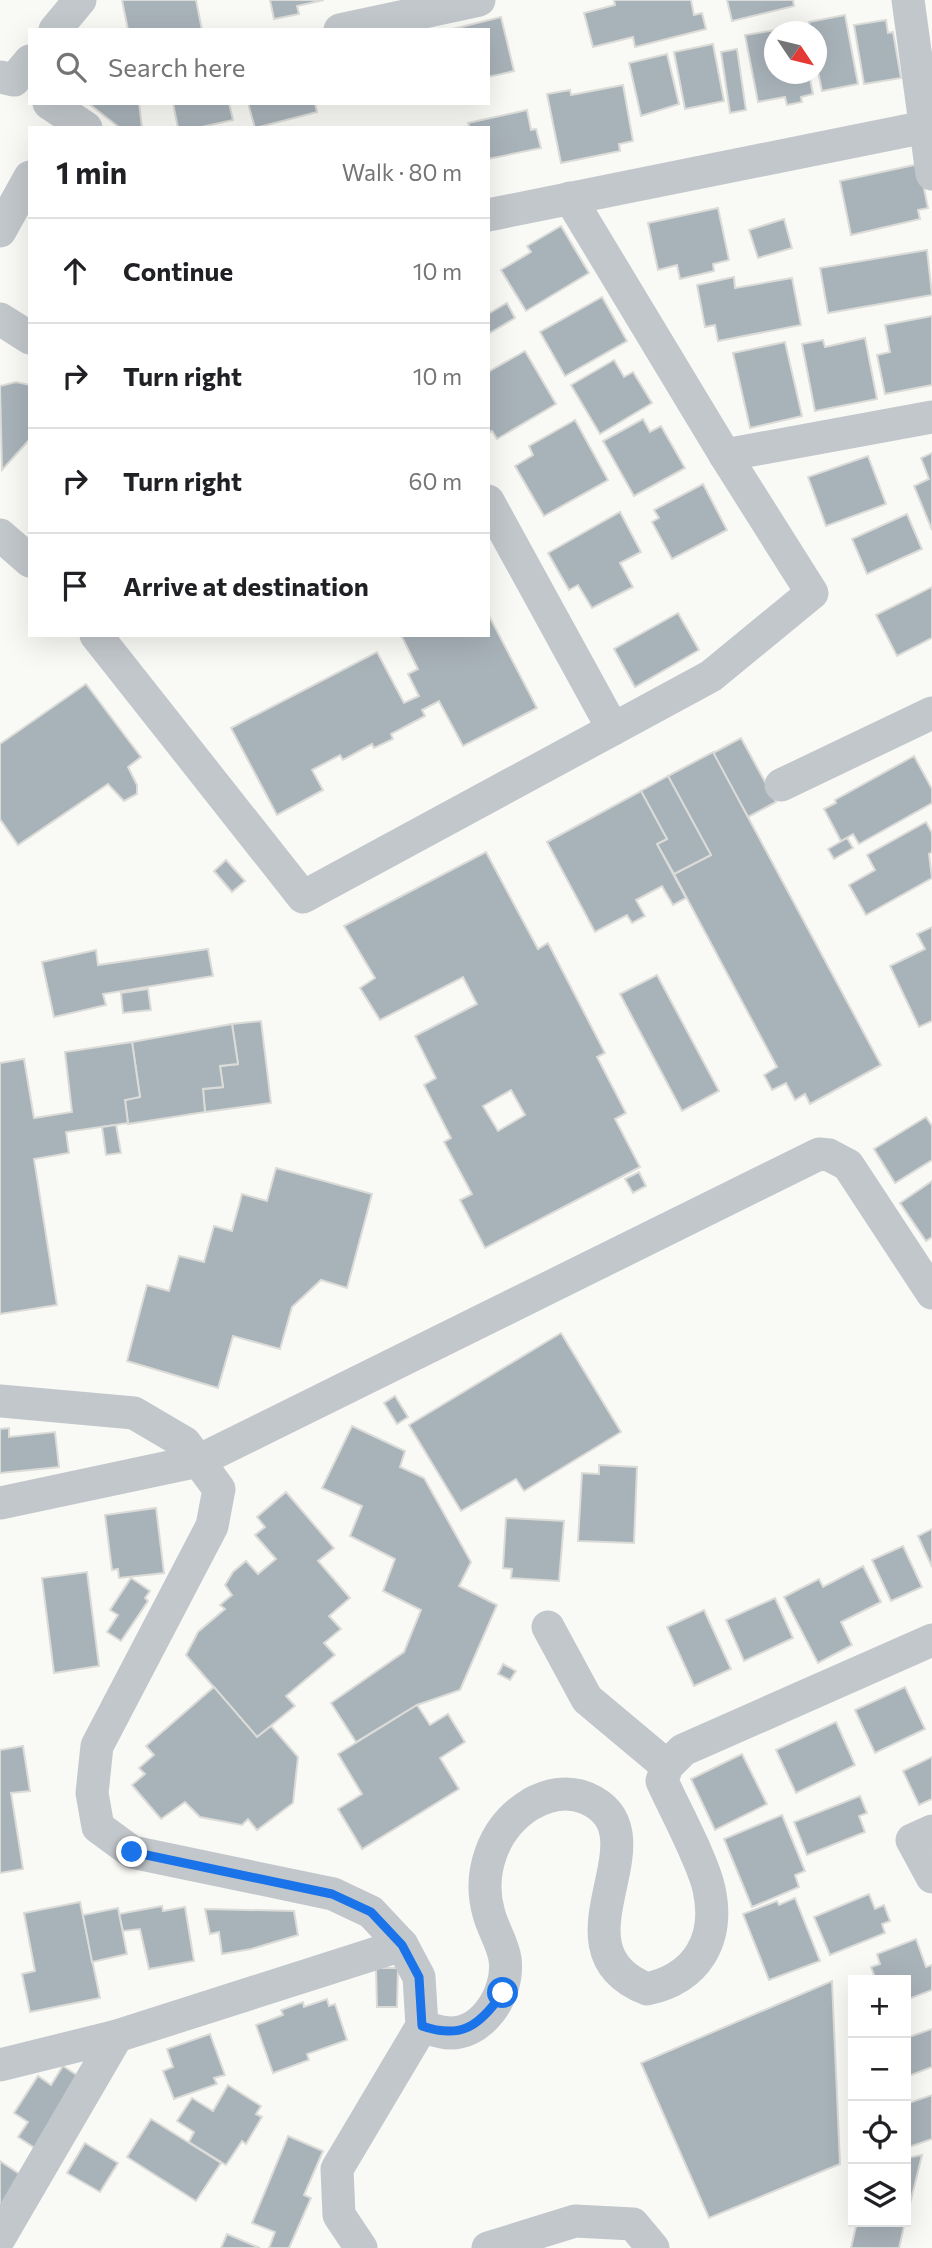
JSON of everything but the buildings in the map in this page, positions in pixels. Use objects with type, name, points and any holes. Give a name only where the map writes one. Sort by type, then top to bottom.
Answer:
[{"type":"street","points":[[57,28],[80,0]]},
{"type":"street","points":[[349,28],[479,0]]},
{"type":"street","points":[[908,0],[932,174]]},
{"type":"street","points":[[52,105],[83,126]]},
{"type":"street","points":[[490,215],[925,127]]},
{"type":"street","points":[[0,231],[28,181]]},
{"type":"street","points":[[98,637],[303,897],[711,676],[812,593],[570,198]]},
{"type":"street","points":[[0,318],[28,337]]},
{"type":"street","points":[[725,455],[932,417]]},
{"type":"street","points":[[490,505],[613,729]]},
{"type":"street","points":[[0,536],[28,559]]},
{"type":"street","points":[[781,785],[928,725]]},
{"type":"street","points":[[0,1503],[198,1461],[819,1154],[829,1155],[848,1165],[932,1293]]},
{"type":"street","points":[[0,1401],[134,1413],[185,1443],[219,1489],[212,1525],[97,1746],[92,1793],[98,1827],[132,1852],[332,1894],[371,1912],[402,1945],[419,1977],[422,2026],[337,2169],[339,2215],[360,2248]]},
{"type":"street","points":[[548,1627],[587,1699],[667,1766]]},
{"type":"street","points":[[422,2026],[443,2033],[460,2031],[485,2018],[503,1993],[505,1959],[488,1913],[486,1865],[506,1824],[542,1798],[565,1793],[585,1797],[602,1807],[614,1819],[618,1839],[602,1929],[610,1961],[626,1980],[647,1989],[664,1985],[682,1976],[698,1962],[712,1923],[709,1888],[662,1782],[667,1766],[683,1750],[932,1640]]},
{"type":"street","points":[[932,1831],[912,1840],[932,1877]]},
{"type":"street","points":[[0,2065],[117,2036],[402,1945]]},
{"type":"street","points":[[0,2237],[117,2036]]},
{"type":"street","points":[[488,2248],[575,2221],[633,2224],[653,2248]]},
{"type":"route","points":[[132,1852],[332,1894],[371,1912],[402,1945],[419,1977],[422,2026],[443,2033],[460,2031],[485,2018],[503,1993]]}]
